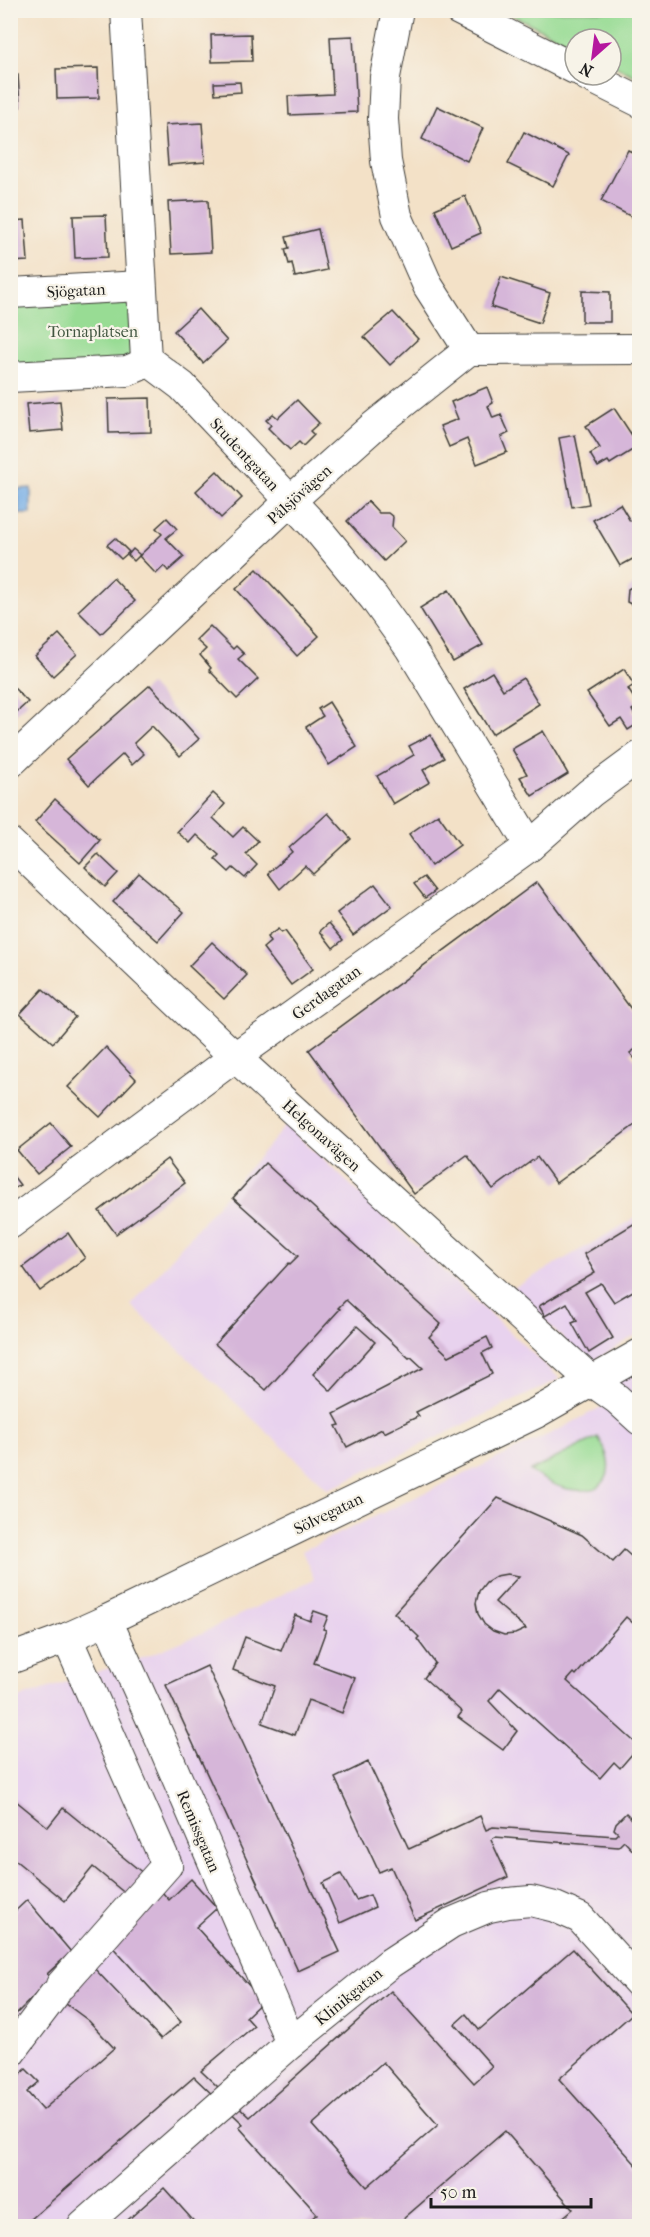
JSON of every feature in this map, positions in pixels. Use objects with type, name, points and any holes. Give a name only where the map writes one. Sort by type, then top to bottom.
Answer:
[{"type":"street","points":[[10,377],[128,371],[139,366],[146,359],[126,10]]},
{"type":"street","points":[[398,10],[385,77],[383,119],[386,161],[397,216],[428,286],[469,350],[639,349]]},
{"type":"street","points":[[459,10],[563,63]]},
{"type":"street","points":[[610,87],[639,102]]},
{"type":"street","name":"Sjögatan","points":[[10,293],[141,286]]},
{"type":"street","name":"Pålsjövägen","points":[[10,763],[290,501],[374,426],[469,350]]},
{"type":"street","name":"Studentgatan","points":[[146,359],[182,386],[319,531],[374,598],[410,648],[530,846]]},
{"type":"street","name":"Gerdagatan","points":[[10,1224],[235,1057],[530,846],[590,793],[639,756]]},
{"type":"street","name":"Helgonavägen","points":[[10,843],[235,1057],[593,1382],[617,1399],[639,1420]]},
{"type":"street","name":"Sölvegatan","points":[[10,1659],[107,1620],[536,1413],[639,1354]]},
{"type":"street","name":"Remissgatan","points":[[107,1620],[291,2043]]},
{"type":"street","points":[[10,2053],[58,1990],[167,1865],[67,1638]]},
{"type":"street","name":"Klinikgatan","points":[[83,2226],[291,2043],[390,1963],[461,1919],[489,1907],[508,1903],[531,1901],[555,1907],[580,1918],[639,1984]]},
{"type":"shaded area","points":[[286,1125],[560,1379],[328,1489],[131,1305]]},
{"type":"shaded area","points":[[639,1216],[639,1333],[589,1364],[512,1289]]},
{"type":"shaded area","points":[[639,1354],[639,2226],[11,2226],[10,1701],[124,1663],[125,1665],[200,1634],[314,1579],[302,1551],[562,1428],[616,1399],[593,1382]]},
{"type":"green space","points":[[504,11],[639,11],[639,78],[623,70],[623,27],[563,27],[563,40]]},
{"type":"green space","name":"Tornaplatsen","points":[[141,286],[146,359],[11,377],[10,293]]},
{"type":"green space","points":[[598,1437],[608,1459],[608,1469],[606,1478],[593,1489],[563,1488],[530,1471]]},
{"type":"water","points":[[31,488],[31,514],[19,514],[18,489]]},
{"type":"building","points":[[251,34],[252,61],[212,62],[211,35]]},
{"type":"building","points":[[353,36],[357,112],[289,115],[288,96],[333,94],[330,37]]},
{"type":"building","points":[[98,68],[99,98],[57,99],[56,69]]},
{"type":"building","points":[[10,75],[18,75],[20,107],[10,107]]},
{"type":"building","points":[[240,82],[241,92],[215,94],[214,83]]},
{"type":"building","points":[[437,106],[483,128],[467,161],[422,139]]},
{"type":"building","points":[[202,123],[205,162],[168,165],[165,125]]},
{"type":"building","points":[[524,132],[569,155],[553,186],[508,164]]},
{"type":"building","points":[[628,150],[640,156],[640,204],[632,217],[601,201]]},
{"type":"building","points":[[465,196],[481,233],[451,246],[435,209]]},
{"type":"building","points":[[208,200],[211,252],[171,254],[168,202]]},
{"type":"building","points":[[106,215],[108,257],[75,258],[73,216]]},
{"type":"building","points":[[25,220],[28,261],[10,262],[10,221]]},
{"type":"building","points":[[318,229],[327,270],[295,277],[292,263],[289,264],[285,249],[289,248],[286,237]]},
{"type":"building","points":[[501,277],[550,293],[540,323],[491,307]]},
{"type":"building","points":[[582,291],[610,292],[610,322],[582,322]]},
{"type":"building","points":[[198,309],[227,341],[203,363],[174,331]]},
{"type":"building","points":[[393,312],[418,339],[390,365],[364,337]]},
{"type":"building","points":[[487,387],[493,403],[488,406],[493,418],[501,415],[509,433],[501,437],[507,452],[477,464],[467,439],[449,447],[440,426],[458,419],[451,402]]},
{"type":"building","points":[[150,398],[151,432],[109,433],[108,399]]},
{"type":"building","points":[[297,400],[319,423],[310,431],[314,435],[303,446],[299,442],[290,450],[268,428],[271,425],[266,420],[273,414],[278,418]]},
{"type":"building","points":[[60,401],[63,430],[29,433],[26,404]]},
{"type":"building","points":[[614,408],[639,446],[610,464],[608,461],[598,467],[590,454],[600,448],[586,426]]},
{"type":"building","points":[[575,435],[589,504],[572,507],[559,438]]},
{"type":"building","points":[[217,471],[242,498],[221,518],[196,491]]},
{"type":"building","points":[[368,501],[379,513],[388,513],[393,517],[392,527],[405,541],[384,561],[347,521]]},
{"type":"building","points":[[620,504],[630,521],[640,515],[640,555],[620,566],[593,520]]},
{"type":"building","points":[[167,518],[177,529],[166,538],[184,557],[168,571],[164,566],[156,574],[139,556],[162,534],[156,528]]},
{"type":"building","points":[[115,538],[129,552],[121,559],[107,545]]},
{"type":"building","points":[[133,549],[140,555],[134,561],[128,555]]},
{"type":"building","points":[[257,569],[319,636],[297,656],[236,589]]},
{"type":"building","points":[[113,578],[135,601],[101,634],[78,611]]},
{"type":"building","points":[[640,584],[640,609],[627,602],[628,589]]},
{"type":"building","points":[[449,590],[483,645],[453,662],[420,608]]},
{"type":"building","points":[[210,626],[233,649],[236,646],[244,654],[238,659],[258,679],[237,699],[209,670],[211,668],[200,655],[206,649],[196,640]]},
{"type":"building","points":[[59,634],[77,654],[53,676],[35,656]]},
{"type":"building","points":[[624,669],[634,685],[628,689],[639,706],[632,710],[639,723],[628,730],[621,719],[610,726],[587,693]]},
{"type":"building","points":[[492,672],[503,690],[523,678],[539,704],[492,734],[464,689]]},
{"type":"building","points":[[10,684],[28,702],[10,718]]},
{"type":"building","points":[[150,685],[199,739],[180,756],[152,726],[134,743],[144,754],[132,765],[123,754],[89,785],[66,759]]},
{"type":"building","points":[[329,702],[357,747],[329,765],[306,727],[323,716],[318,709]]},
{"type":"building","points":[[543,731],[568,774],[532,796],[520,777],[527,774],[512,749]]},
{"type":"building","points":[[430,735],[444,758],[423,770],[430,782],[393,804],[377,776],[414,755],[409,746]]},
{"type":"building","points":[[213,793],[225,804],[213,818],[233,837],[243,827],[258,841],[246,854],[257,865],[245,878],[233,868],[229,872],[215,859],[219,855],[197,835],[190,843],[177,832]]},
{"type":"building","points":[[55,799],[100,840],[80,863],[35,822]]},
{"type":"building","points":[[328,813],[351,839],[313,874],[305,866],[280,889],[268,873],[292,852],[289,848]]},
{"type":"building","points":[[438,814],[460,845],[431,866],[409,834]]},
{"type":"building","points":[[98,854],[118,873],[105,887],[85,867]]},
{"type":"building","points":[[139,873],[184,912],[158,941],[113,902]]},
{"type":"building","points":[[424,877],[435,891],[425,898],[414,884]]},
{"type":"building","points":[[537,882],[640,1021],[640,1046],[630,1053],[640,1065],[640,1121],[556,1183],[537,1157],[493,1189],[467,1155],[414,1194],[309,1050]]},
{"type":"building","points":[[375,884],[392,906],[353,935],[337,913]]},
{"type":"building","points":[[329,923],[343,940],[333,948],[320,931]]},
{"type":"building","points":[[278,929],[281,933],[285,931],[313,969],[291,985],[263,948],[270,942],[267,937]]},
{"type":"building","points":[[212,942],[247,975],[224,999],[189,966]]},
{"type":"building","points":[[43,989],[75,1017],[53,1043],[20,1014]]},
{"type":"building","points":[[106,1047],[136,1079],[100,1117],[68,1087]]},
{"type":"building","points":[[51,1123],[71,1147],[37,1174],[17,1150]]},
{"type":"building","points":[[167,1159],[185,1183],[116,1234],[99,1211]]},
{"type":"building","points":[[265,1163],[441,1324],[429,1337],[449,1356],[487,1337],[492,1348],[482,1353],[492,1374],[416,1412],[419,1416],[384,1433],[382,1429],[347,1447],[336,1426],[340,1425],[334,1414],[423,1368],[346,1300],[266,1390],[215,1344],[298,1256],[233,1198]]},
{"type":"building","points":[[10,1172],[20,1185],[10,1191]]},
{"type":"building","points":[[640,1220],[640,1287],[614,1302],[601,1283],[585,1292],[613,1338],[589,1353],[572,1323],[577,1321],[567,1303],[545,1316],[539,1306],[595,1273],[584,1254]]},
{"type":"building","points":[[68,1233],[85,1258],[40,1291],[23,1267]]},
{"type":"building","points":[[357,1326],[375,1342],[331,1391],[313,1374]]},
{"type":"building","points":[[498,1498],[582,1535],[613,1562],[624,1550],[640,1564],[640,1629],[626,1617],[576,1675],[574,1673],[567,1681],[639,1746],[620,1768],[614,1762],[600,1778],[500,1688],[489,1701],[517,1731],[503,1750],[458,1717],[462,1712],[424,1678],[435,1663],[417,1639],[419,1637],[394,1613]],"holes":[[[507,1574],[519,1576],[495,1602],[526,1629],[515,1634],[504,1635],[484,1624],[478,1614],[476,1603],[479,1591],[486,1582],[496,1576]]]},
{"type":"building","points":[[314,1611],[328,1616],[323,1629],[326,1630],[314,1663],[355,1678],[342,1713],[308,1700],[295,1735],[262,1723],[275,1686],[233,1670],[245,1637],[281,1651],[295,1615],[310,1621]]},
{"type":"building","points":[[207,1666],[340,1952],[298,1971],[166,1685]]},
{"type":"building","points":[[368,1762],[409,1849],[480,1816],[486,1830],[493,1827],[615,1836],[618,1833],[614,1829],[616,1823],[626,1813],[633,1820],[640,1814],[640,1858],[624,1841],[618,1847],[495,1837],[491,1840],[508,1877],[415,1920],[391,1867],[379,1872],[335,1778]]},
{"type":"building","points":[[10,1796],[48,1827],[63,1808],[144,1874],[127,1895],[93,1867],[65,1901],[10,1856]]},
{"type":"building","points":[[341,1874],[356,1900],[370,1895],[375,1907],[340,1923],[323,1883]]},
{"type":"building","points":[[191,1879],[217,1908],[196,1927],[263,2001],[246,2017],[254,2026],[201,2071],[250,2117],[391,1991],[474,2083],[492,2066],[455,2024],[466,2014],[479,2030],[573,1949],[632,2014],[559,2079],[640,2169],[640,2226],[553,2226],[573,2209],[505,2131],[395,2226],[303,2226],[317,2214],[239,2127],[243,2124],[194,2077],[23,2226],[10,2226],[10,2083],[26,2069],[39,2082],[27,2092],[43,2110],[114,2048],[89,2021],[43,1987],[10,2020],[10,1916],[27,1900],[71,1952],[47,1974],[69,1991],[93,1967],[161,2039],[181,2022],[108,1942],[162,1892],[169,1900]],"holes":[[[383,2062],[438,2125],[367,2187],[312,2125]]]},
{"type":"building","points":[[164,2188],[198,2226],[121,2226]]}]
